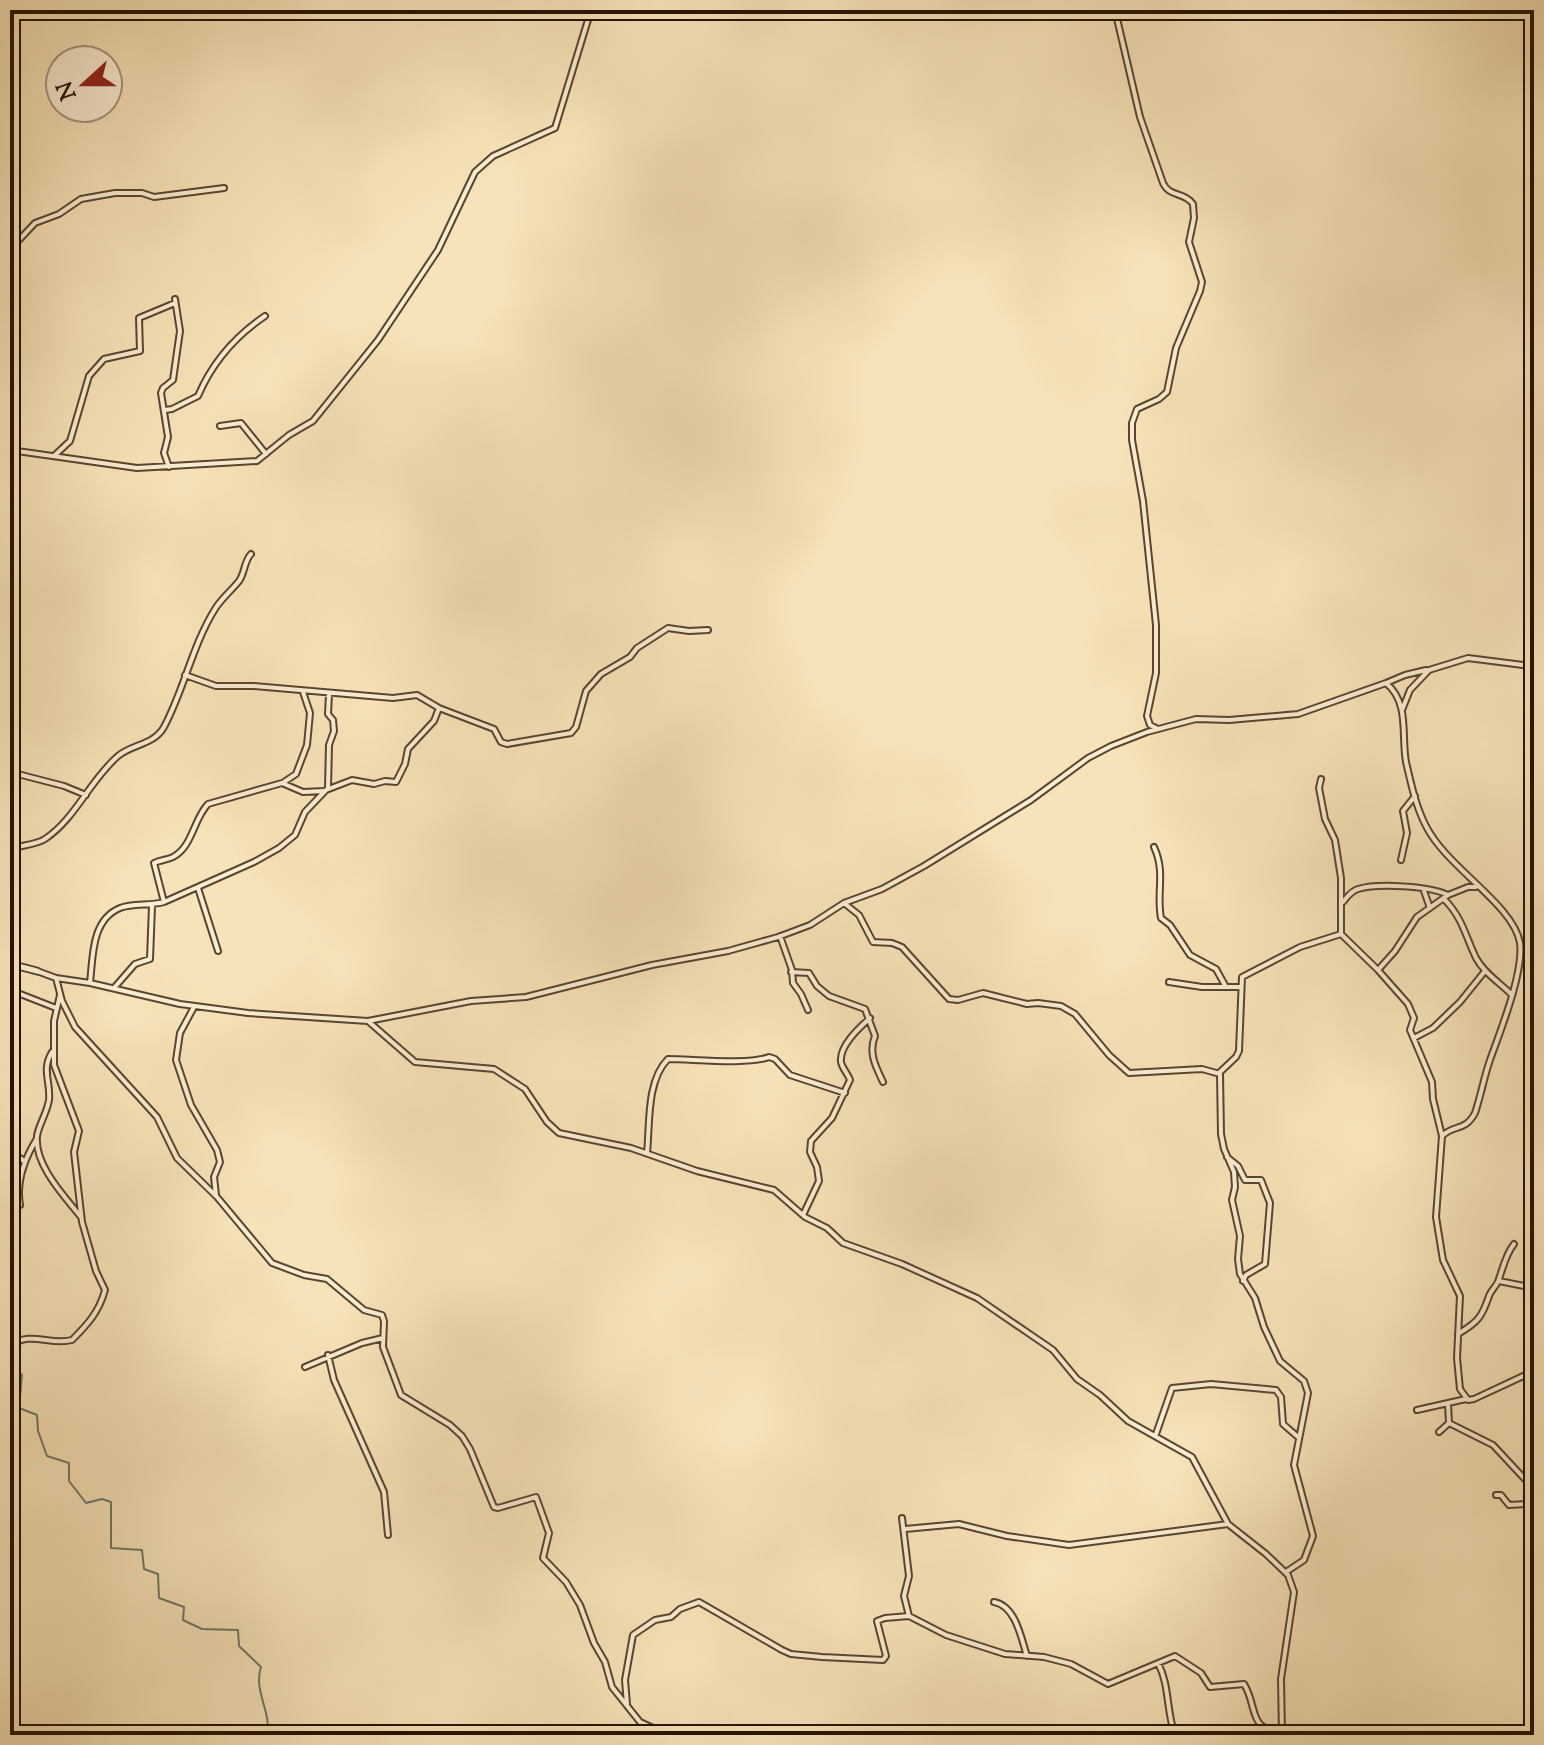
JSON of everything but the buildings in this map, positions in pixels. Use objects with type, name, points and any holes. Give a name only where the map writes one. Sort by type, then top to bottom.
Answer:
[{"type":"street","points":[[10,450],[116,466],[169,467],[251,462],[313,421],[378,340],[444,240],[475,172],[493,156],[555,128],[591,10]]},
{"type":"street","points":[[1115,10],[1127,53],[1131,83],[1163,183],[1169,192],[1188,198],[1193,204],[1189,249],[1202,282],[1198,300],[1176,348],[1167,392],[1141,406],[1132,423],[1132,446],[1142,494],[1156,625],[1156,673],[1147,716],[1150,725],[1159,729]]},
{"type":"street","points":[[10,245],[35,223],[59,214],[83,198],[115,193],[160,196],[224,188]]},
{"type":"street","points":[[54,456],[70,441],[89,376],[104,359],[140,351],[139,317],[175,301],[180,331],[173,380],[162,391],[168,437],[164,451],[169,467]]},
{"type":"street","points":[[165,410],[198,396],[205,378],[210,375],[225,349],[265,316]]},
{"type":"street","points":[[220,426],[241,423],[266,454]]},
{"type":"street","points":[[10,849],[44,839],[72,814],[101,773],[121,753],[159,736],[213,611],[239,581],[247,557],[251,554]]},
{"type":"street","points":[[185,675],[216,686],[253,686],[393,698],[415,695],[439,708],[494,729],[504,744],[570,734],[576,727],[584,694],[601,674],[668,628],[708,630]]},
{"type":"street","points":[[10,964],[56,978],[114,988],[150,999],[248,1013],[368,1021],[471,1001],[530,997],[652,965],[728,951],[780,936],[819,920],[844,903],[892,884],[982,832],[1095,753],[1159,729],[1196,719],[1229,720],[1298,714],[1405,675],[1468,658],[1523,665],[1534,661]]},
{"type":"street","points":[[1402,710],[1410,690],[1429,670]]},
{"type":"street","points":[[1386,683],[1396,695],[1402,710],[1405,752],[1415,796],[1432,838],[1503,911],[1519,939],[1519,971],[1475,1113],[1465,1126],[1445,1132],[1442,1136]]},
{"type":"street","points":[[164,902],[154,863],[173,857],[185,847],[206,806],[228,797],[268,788],[296,774],[307,745],[310,713],[302,692]]},
{"type":"street","points":[[90,983],[99,928],[121,908],[164,902],[259,860],[294,837],[305,812],[330,783],[329,745],[334,731],[333,720],[328,714],[329,694]]},
{"type":"street","points":[[282,783],[303,792],[327,790],[352,780],[373,784],[396,782],[408,749],[434,721],[439,708]]},
{"type":"street","points":[[10,772],[86,795]]},
{"type":"street","points":[[1321,779],[1319,788],[1325,822],[1333,835],[1339,863],[1341,934],[1408,1004],[1413,1016],[1410,1029],[1432,1082],[1442,1136],[1436,1217],[1443,1260],[1459,1292],[1459,1385],[1466,1399]]},
{"type":"street","points":[[1401,860],[1407,833],[1403,811],[1415,796]]},
{"type":"street","points":[[1154,847],[1162,877],[1159,894],[1161,918],[1170,925],[1188,953],[1216,969],[1226,987]]},
{"type":"street","points":[[1341,903],[1362,888],[1411,885],[1446,897],[1459,915],[1474,956],[1485,971],[1511,994]]},
{"type":"street","points":[[1378,970],[1395,951],[1416,918],[1446,897],[1468,887],[1478,888]]},
{"type":"street","points":[[198,888],[218,951]]},
{"type":"street","points":[[1424,890],[1430,908]]},
{"type":"street","points":[[844,903],[856,912],[873,942],[902,947],[949,999],[958,1000],[983,993],[1026,1004],[1051,1004],[1067,1009],[1112,1059],[1130,1073],[1202,1069],[1219,1073]]},
{"type":"street","points":[[114,988],[135,964],[150,959],[152,905]]},
{"type":"street","points":[[1219,1073],[1239,1051],[1242,977],[1311,943],[1341,934]]},
{"type":"street","points":[[780,936],[794,985],[808,1010]]},
{"type":"street","points":[[1414,1038],[1433,1028],[1485,971]]},
{"type":"street","points":[[791,972],[809,973],[825,993],[859,1005],[870,1018],[875,1036],[872,1057],[883,1082]]},
{"type":"street","points":[[56,978],[60,995],[83,1038],[157,1117],[177,1158],[217,1197],[272,1263],[304,1275],[327,1279],[364,1310],[382,1315],[384,1351],[401,1395],[450,1425],[462,1436],[494,1507],[536,1497],[549,1531],[543,1558],[558,1571],[573,1592],[605,1662],[609,1681],[627,1709],[642,1724],[668,1735]]},
{"type":"street","points":[[1169,982],[1195,987],[1240,987]]},
{"type":"street","points":[[10,990],[56,1008]]},
{"type":"street","points":[[10,1346],[25,1338],[69,1341],[95,1316],[104,1287],[96,1271],[82,1218],[74,1152],[79,1132],[54,1067],[56,1008],[60,995]]},
{"type":"street","points":[[194,1006],[180,1033],[176,1060],[191,1105],[217,1150],[219,1168],[214,1183],[217,1197]]},
{"type":"street","points":[[803,1215],[819,1181],[810,1152],[811,1141],[832,1118],[850,1080],[842,1066],[842,1053],[870,1018]]},
{"type":"street","points":[[368,1021],[415,1062],[494,1069],[525,1089],[547,1122],[559,1133],[647,1153],[697,1171],[774,1190],[843,1243],[902,1264],[977,1298],[1053,1350],[1077,1379],[1120,1414],[1195,1460],[1228,1524],[1286,1572],[1292,1582],[1293,1600],[1281,1679],[1282,1733],[1260,1726],[1244,1684],[1210,1687],[1201,1673],[1175,1656],[1108,1684],[1071,1664],[1050,1658],[1005,1654],[957,1639],[909,1616],[877,1621],[885,1659],[822,1657],[786,1651],[696,1602],[633,1635],[625,1687],[627,1709]]},
{"type":"street","points":[[20,1205],[19,1189],[25,1161],[37,1138],[49,1098],[45,1067],[53,1050]]},
{"type":"street","points":[[647,1153],[655,1085],[662,1065],[668,1059],[757,1061],[769,1057],[790,1075],[845,1093]]},
{"type":"street","points":[[1219,1073],[1222,1082],[1219,1104],[1221,1134],[1234,1172],[1232,1200],[1240,1236],[1238,1264],[1280,1361],[1306,1384],[1308,1398],[1294,1454],[1295,1478],[1313,1536],[1304,1560],[1286,1572]]},
{"type":"street","points":[[37,1138],[48,1175],[82,1218]]},
{"type":"street","points":[[10,1151],[25,1161]]},
{"type":"street","points":[[1227,1157],[1238,1166],[1246,1180],[1261,1180],[1270,1203],[1265,1264],[1246,1275],[1243,1281]]},
{"type":"street","points":[[1458,1334],[1478,1320],[1514,1244]]},
{"type":"street","points":[[1499,1281],[1534,1288]]},
{"type":"street","points":[[305,1367],[328,1355],[383,1338]]},
{"type":"street","points":[[328,1355],[334,1380],[384,1492],[388,1535]]},
{"type":"street","points":[[1417,1410],[1474,1399],[1534,1371]]},
{"type":"street","points":[[1156,1434],[1172,1388],[1215,1384],[1276,1390],[1281,1397],[1283,1424],[1298,1437]]},
{"type":"street","points":[[1448,1404],[1449,1423]]},
{"type":"street","points":[[1439,1432],[1449,1423]]},
{"type":"street","points":[[1449,1423],[1493,1445],[1534,1489]]},
{"type":"street","points":[[1496,1495],[1501,1495],[1511,1505],[1527,1504],[1534,1498]]},
{"type":"street","points":[[902,1518],[909,1578],[904,1596],[909,1616]]},
{"type":"street","points":[[905,1529],[959,1524],[1010,1537],[1069,1545],[1228,1524]]},
{"type":"street","points":[[994,1602],[1002,1604],[1012,1614],[1027,1656]]},
{"type":"street","points":[[1158,1663],[1164,1677],[1175,1735]]},
{"type":"street","points":[[638,1735],[642,1724]]},
{"type":"waterway","points":[[10,1364],[22,1375],[19,1408],[37,1415],[38,1431],[47,1456],[69,1463],[69,1481],[86,1503],[102,1499],[111,1502],[111,1548],[142,1550],[144,1569],[158,1574],[159,1598],[184,1607],[183,1620],[202,1629],[238,1630],[239,1646],[261,1667],[259,1685],[267,1718],[267,1735]]}]
